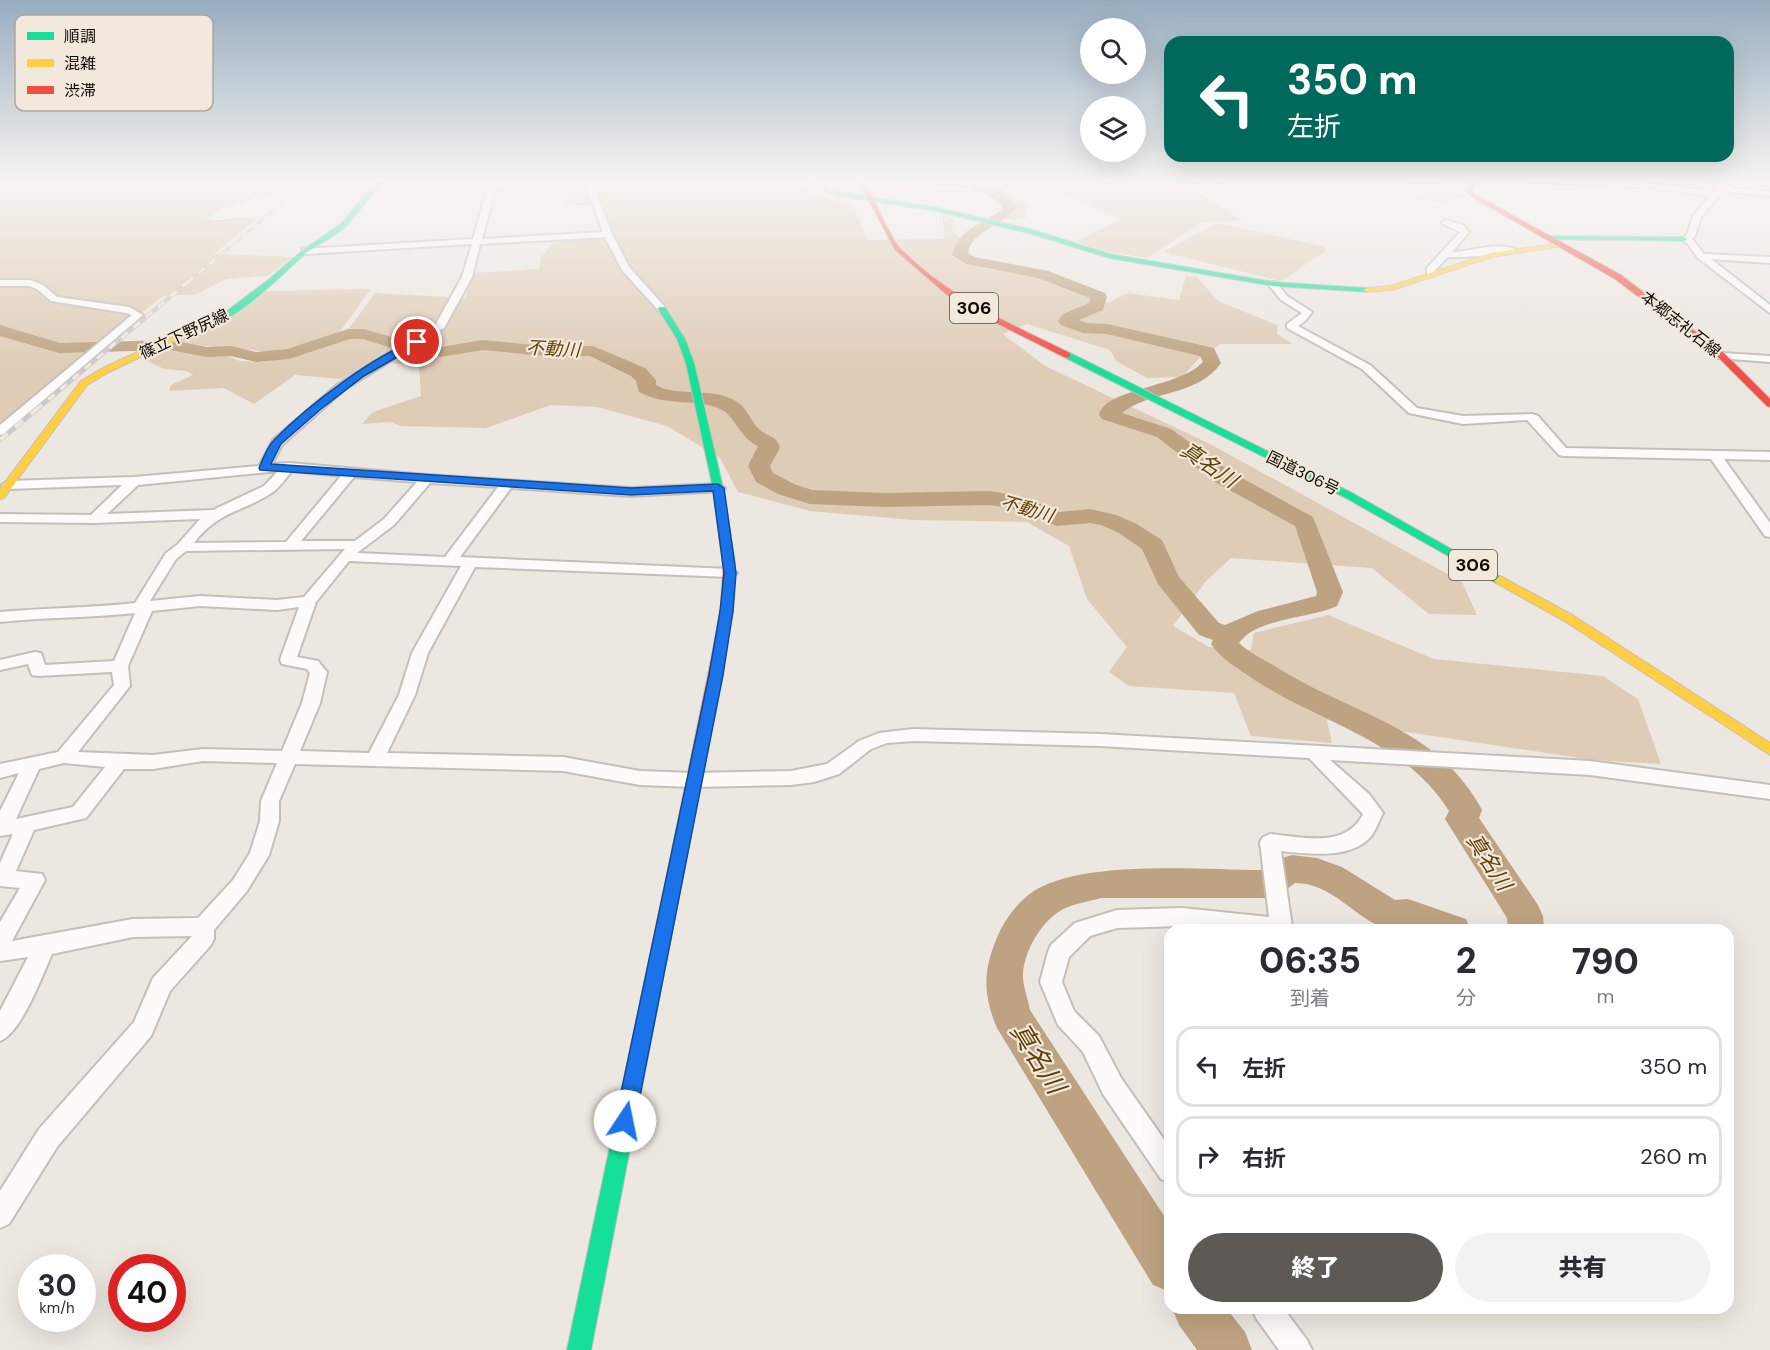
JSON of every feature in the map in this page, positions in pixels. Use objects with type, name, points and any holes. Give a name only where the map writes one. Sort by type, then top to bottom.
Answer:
[{"type":"main road","name":"篠立下野尻線","points":[[3,492],[84,383],[106,370],[230,313],[317,243]]},
{"type":"main road","name":"国道306号","points":[[894,243],[916,268],[981,312],[1350,496],[1560,614],[1770,750]]},
{"type":"main road","points":[[1066,243],[1109,256],[1273,284],[1374,290],[1392,288],[1491,255],[1561,245]]},
{"type":"main road","name":"本郷志礼石線","points":[[1558,243],[1618,277],[1722,356],[1770,404]]},
{"type":"main road","points":[[579,1350],[727,611],[730,573],[718,488],[690,363],[681,339],[662,309]]},
{"type":"street","points":[[305,251],[431,243]]},
{"type":"street","points":[[264,468],[277,443],[318,406],[361,374],[440,326],[467,276],[477,243]]},
{"type":"street","points":[[612,243],[625,268],[662,309]]},
{"type":"street","points":[[1430,274],[1430,270],[1456,243]]},
{"type":"street","points":[[1691,243],[1701,256],[1770,310]]},
{"type":"street","points":[[1446,254],[1464,255],[1499,249],[1514,251]]},
{"type":"street","points":[[1701,256],[1770,260]]},
{"type":"street","points":[[0,283],[30,283],[40,286],[54,299],[129,309],[138,315],[0,431]]},
{"type":"street","points":[[1273,284],[1284,298],[1307,312],[1291,327],[1366,367],[1413,411],[1463,420],[1534,418],[1563,452],[1770,456]]},
{"type":"street","points":[[1722,356],[1770,359]]},
{"type":"street","points":[[1714,454],[1770,533]]},
{"type":"street","points":[[3,492],[54,482],[134,481],[289,467],[427,479],[631,492],[718,488]]},
{"type":"street","points":[[146,606],[142,603],[156,578],[171,556],[183,547],[201,524],[215,514],[269,489],[289,467]]},
{"type":"street","points":[[290,546],[351,472]]},
{"type":"street","points":[[0,1215],[48,1138],[143,1029],[161,986],[202,939],[204,927],[237,892],[263,849],[272,818],[270,801],[311,703],[319,672],[312,665],[288,660],[309,601],[345,557],[389,522],[427,479]]},
{"type":"street","points":[[94,519],[134,481]]},
{"type":"street","points":[[449,562],[507,484]]},
{"type":"street","points":[[0,518],[94,519],[215,514]]},
{"type":"street","points":[[183,547],[358,545]]},
{"type":"street","points":[[345,557],[470,564],[730,573]]},
{"type":"street","points":[[375,760],[407,695],[420,652],[470,564]]},
{"type":"street","points":[[0,617],[52,612],[91,613],[200,601],[277,605],[309,601]]},
{"type":"street","points":[[64,757],[122,686],[120,666],[146,606]]},
{"type":"street","points":[[0,665],[35,657],[38,672],[120,666]]},
{"type":"street","points":[[0,771],[64,757],[118,762],[153,762],[203,755],[563,764],[640,778],[693,780],[814,776],[833,769],[865,745],[885,737],[913,735],[1100,740],[1590,768],[1770,792]]},
{"type":"street","points":[[1281,924],[1270,842],[1324,845],[1347,841],[1364,831],[1373,813],[1362,799],[1318,759],[1315,753]]},
{"type":"street","points":[[33,763],[1,829],[79,813],[118,762]]},
{"type":"street","points":[[0,942],[35,880],[3,879],[27,824]]},
{"type":"street","points":[[1164,1161],[1112,1086],[1091,1044],[1066,1018],[1051,982],[1059,952],[1083,929],[1117,919],[1182,917],[1251,924]]},
{"type":"street","points":[[0,952],[45,946],[133,928],[204,927]]},
{"type":"street","points":[[0,1030],[12,1013],[45,946]]},
{"type":"street","points":[[1270,1314],[1297,1350]]},
{"type":"shaded area","points":[[0,243],[228,243],[214,254],[293,257],[268,276],[226,279],[197,294],[163,296],[0,426]]},
{"type":"shaded area","points":[[553,243],[959,243],[953,252],[958,260],[983,268],[1037,276],[1108,303],[1127,293],[1179,300],[1186,276],[1197,277],[1218,301],[1277,325],[1277,334],[1293,344],[1221,344],[1201,356],[1182,377],[1147,378],[1116,361],[1110,350],[1027,324],[1003,334],[1045,366],[1210,444],[1462,582],[1477,615],[1429,614],[1372,568],[1231,558],[1206,581],[1173,626],[1209,647],[1251,650],[1254,633],[1328,615],[1434,659],[1603,676],[1638,699],[1661,764],[1593,760],[1327,720],[1332,743],[1251,736],[1234,693],[1129,686],[1109,672],[1127,647],[1087,599],[1069,546],[1027,522],[913,520],[810,511],[738,492],[720,458],[667,426],[597,407],[551,405],[486,428],[401,426],[390,422],[362,424],[373,412],[421,396],[419,364],[374,363],[341,379],[295,375],[254,404],[224,388],[169,391],[171,385],[193,375],[187,371],[164,369],[141,358],[165,348],[183,349],[202,355],[225,355],[240,361],[261,362],[296,356],[341,339],[375,293],[465,298],[474,273],[539,269],[541,257]]},
{"type":"shaded area","points":[[1081,243],[1170,243],[1147,258],[1099,250]]},
{"type":"shaded area","points":[[1180,243],[1308,243],[1327,250],[1281,281],[1163,252]]},
{"type":"shaded area","points":[[371,289],[338,334],[275,352],[172,343],[266,291]]},
{"type":"waterway","name":"真名川","points":[[963,243],[960,255],[971,261],[1042,274],[1099,296],[1097,306],[1067,321],[1083,328],[1107,329],[1208,352],[1212,363],[1195,379],[1129,399],[1109,412],[1109,415],[1164,433],[1223,477],[1305,522],[1330,592],[1328,600],[1322,603],[1260,619],[1228,636]]},
{"type":"waterway","name":"不動川","points":[[0,330],[59,348],[170,345],[207,352],[231,351],[256,357],[289,354],[348,334],[364,334],[392,343],[441,352],[483,345],[545,351],[593,351],[638,372],[646,380],[646,388],[655,393],[713,400],[729,406],[737,412],[753,435],[768,443],[769,448],[759,466],[764,477],[786,489],[810,497],[884,500],[990,498],[1015,502],[1057,519],[1090,516],[1127,528],[1153,545],[1167,579],[1209,629],[1228,636]]},
{"type":"waterway","name":"真名川","points":[[1228,636],[1225,644],[1232,652],[1285,686],[1405,745],[1432,766],[1453,790],[1466,810],[1462,819],[1525,916],[1526,924]]},
{"type":"waterway","name":"真名川","points":[[1164,1258],[1011,1015],[1004,974],[1018,931],[1044,903],[1068,892],[1101,884],[1268,884],[1282,873],[1292,869],[1304,869],[1330,877],[1356,891],[1388,915],[1408,914],[1436,924]]},
{"type":"waterway","name":"真名川","points":[[1200,1314],[1227,1350]]},
{"type":"railway","points":[[188,282],[235,243]]},
{"type":"railway","points":[[36,410],[190,280]]},
{"type":"railway","points":[[0,440],[38,408]]},
{"type":"traffic: fast","points":[[204,325],[230,313],[317,243]]},
{"type":"traffic: fast","points":[[1068,243],[1109,256],[1273,284],[1367,290]]},
{"type":"traffic: fast","points":[[662,309],[681,339],[690,363],[718,488],[729,563]]},
{"type":"traffic: fast","points":[[1067,355],[1350,496],[1500,580]]},
{"type":"traffic: fast","points":[[579,1350],[674,880]]},
{"type":"traffic: slow","points":[[1367,290],[1392,288],[1491,255],[1561,245]]},
{"type":"traffic: slow","points":[[0,496],[84,383],[106,370],[204,325]]},
{"type":"traffic: slow","points":[[1500,580],[1570,619],[1770,750]]},
{"type":"traffic: jam","points":[[894,243],[897,249],[950,293],[981,312],[1067,355]]},
{"type":"traffic: jam","points":[[1558,243],[1618,277],[1722,356],[1770,404]]},
{"type":"traffic: jam","points":[[674,880],[727,611],[729,563]]},
{"type":"route","points":[[417,342],[341,387],[277,443],[264,468],[289,467],[427,479],[631,492],[718,488],[730,573],[727,611],[625,1121]]}]
